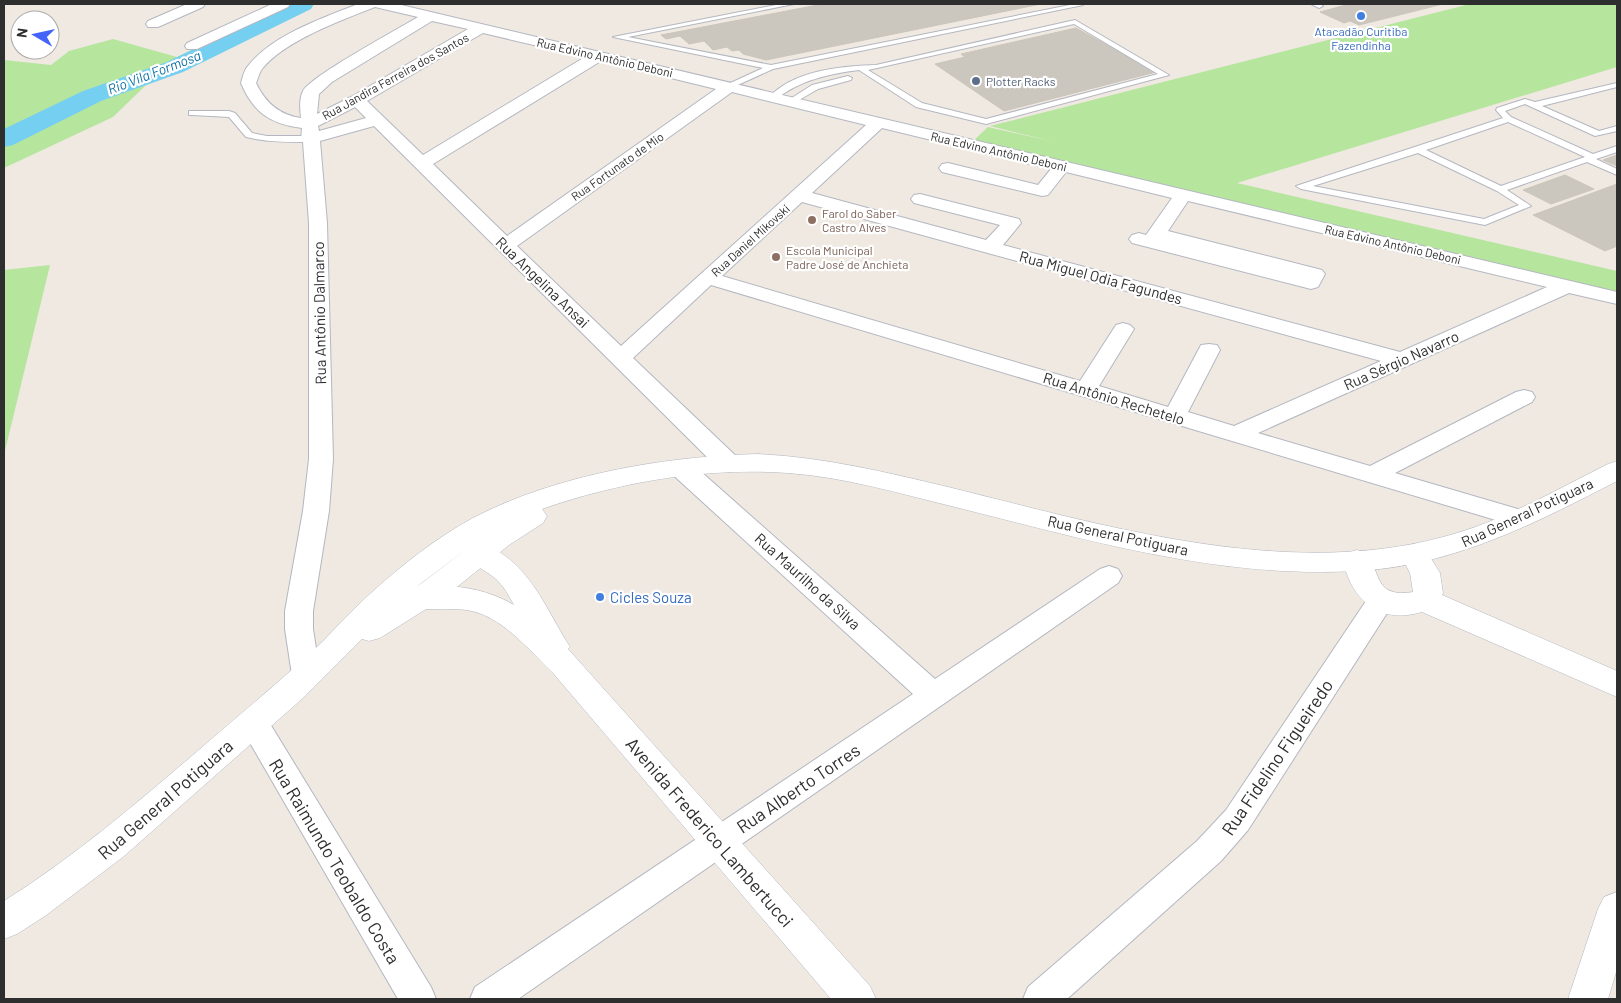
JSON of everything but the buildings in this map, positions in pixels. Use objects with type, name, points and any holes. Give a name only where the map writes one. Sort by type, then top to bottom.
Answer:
[{"type":"main road","name":"Rua General Potiguara","points":[[416,586],[443,550],[489,521],[545,498],[681,468],[729,464],[785,464],[845,472],[1114,536],[1190,552],[1284,561],[1357,560],[1414,554],[1471,540],[1617,470]]},
{"type":"main road","name":"Rua General Potiguara","points":[[4,922],[54,890],[101,855],[312,670],[416,586],[479,553],[532,516],[608,483]]},
{"type":"main road","name":"Avenida Frederico Lambertucci","points":[[479,553],[506,572],[516,582],[564,664]]},
{"type":"main road","points":[[1414,554],[1425,573],[1428,585],[1428,593],[1424,600]]},
{"type":"main road","points":[[1357,560],[1364,583],[1372,593],[1382,598],[1405,605],[1424,600],[1617,685]]},
{"type":"main road","name":"Avenida Frederico Lambertucci","points":[[416,586],[485,603],[512,620],[564,664],[856,999]]},
{"type":"main road","points":[[1588,999],[1617,910]]},
{"type":"street","points":[[154,24],[198,4]]},
{"type":"street","points":[[192,46],[283,4]]},
{"type":"street","points":[[370,4],[286,42],[263,57],[253,70],[249,85],[252,95],[284,121],[309,131],[378,120]]},
{"type":"street","name":"Rua Edvino Antônio Deboni","points":[[380,4],[1617,298]]},
{"type":"street","name":"Rua Antônio Dalmarco","points":[[312,670],[299,629],[299,611],[320,486],[321,434],[318,223],[309,131],[309,99],[318,85],[430,16]]},
{"type":"street","name":"Rua Jandira Ferreira dos Santos","points":[[309,131],[357,100],[480,28]]},
{"type":"street","points":[[422,163],[598,56]]},
{"type":"street","name":"Rua Fortunato de Mio","points":[[506,245],[729,87]]},
{"type":"street","name":"Rua Angelina Ansai","points":[[357,100],[729,464]]},
{"type":"street","name":"Rua Daniel Mikovski","points":[[621,357],[878,122]]},
{"type":"street","points":[[948,168],[1042,191],[1062,166]]},
{"type":"street","name":"Rua Miguel Odia Fagundes","points":[[799,195],[1403,360]]},
{"type":"street","points":[[1149,238],[1183,195]]},
{"type":"street","points":[[920,199],[1012,223],[991,247]]},
{"type":"street","points":[[1149,238],[1315,274],[1311,283],[1149,238]]},
{"type":"street","name":"Rua Antônio Rechetelo","points":[[708,278],[1520,518]]},
{"type":"street","name":"Rua Sérgio Navarro","points":[[1235,434],[1567,286]]},
{"type":"street","points":[[1085,390],[1123,329]]},
{"type":"street","points":[[1175,416],[1209,350]]},
{"type":"street","points":[[1372,474],[1524,396]]},
{"type":"street","name":"Rua Maurilho da Silva","points":[[681,468],[934,695]]},
{"type":"street","name":"Rua Alberto Torres","points":[[488,999],[1108,576]]},
{"type":"street","name":"Rua Fidelino Figueiredo","points":[[1041,999],[1209,851],[1237,820],[1382,598]]},
{"type":"street","name":"Rua Raimundo Teobaldo Costa","points":[[253,722],[418,999]]},
{"type":"lane","points":[[771,67],[618,37],[791,4]]},
{"type":"lane","points":[[729,87],[771,67],[1079,5]]},
{"type":"lane","points":[[772,97],[796,82],[862,70],[876,68],[1075,22],[1165,75],[986,122],[919,105],[862,70]]},
{"type":"lane","points":[[791,101],[815,87],[862,70]]},
{"type":"lane","points":[[1534,105],[1617,85]]},
{"type":"lane","points":[[1617,128],[1598,134],[1525,101],[1500,110],[1508,119],[1617,172]]},
{"type":"lane","points":[[192,112],[226,113],[232,115],[250,135],[266,139],[309,131]]},
{"type":"lane","points":[[1419,150],[1500,189],[1526,206],[1485,222],[1300,186],[1419,150],[1508,119]]},
{"type":"lane","points":[[1500,189],[1617,148]]},
{"type":"green space","points":[[288,4],[315,4],[202,60],[146,85],[113,117],[4,168],[4,60],[51,65],[60,60],[69,51],[113,39],[177,57]]},
{"type":"green space","points":[[1470,4],[1617,4],[1617,67],[1237,183],[1617,271],[1617,292],[973,141],[988,127],[1055,142],[990,126]]},
{"type":"green space","points":[[50,265],[4,455],[4,270]]},
{"type":"waterway","name":"Rio Vila Formosa","points":[[4,139],[92,96],[175,67],[303,4]]},
{"type":"place","name":"Atacadão Curitiba Fazendinha","points":[[1361,16]]},
{"type":"place","name":"Plotter Racks","points":[[976,81]]},
{"type":"place","name":"Farol do Saber Castro Alves","points":[[812,220]]},
{"type":"place","name":"Escola Municipal Padre José de Anchieta","points":[[776,257]]},
{"type":"place","name":"Cicles Souza","points":[[600,597]]}]
